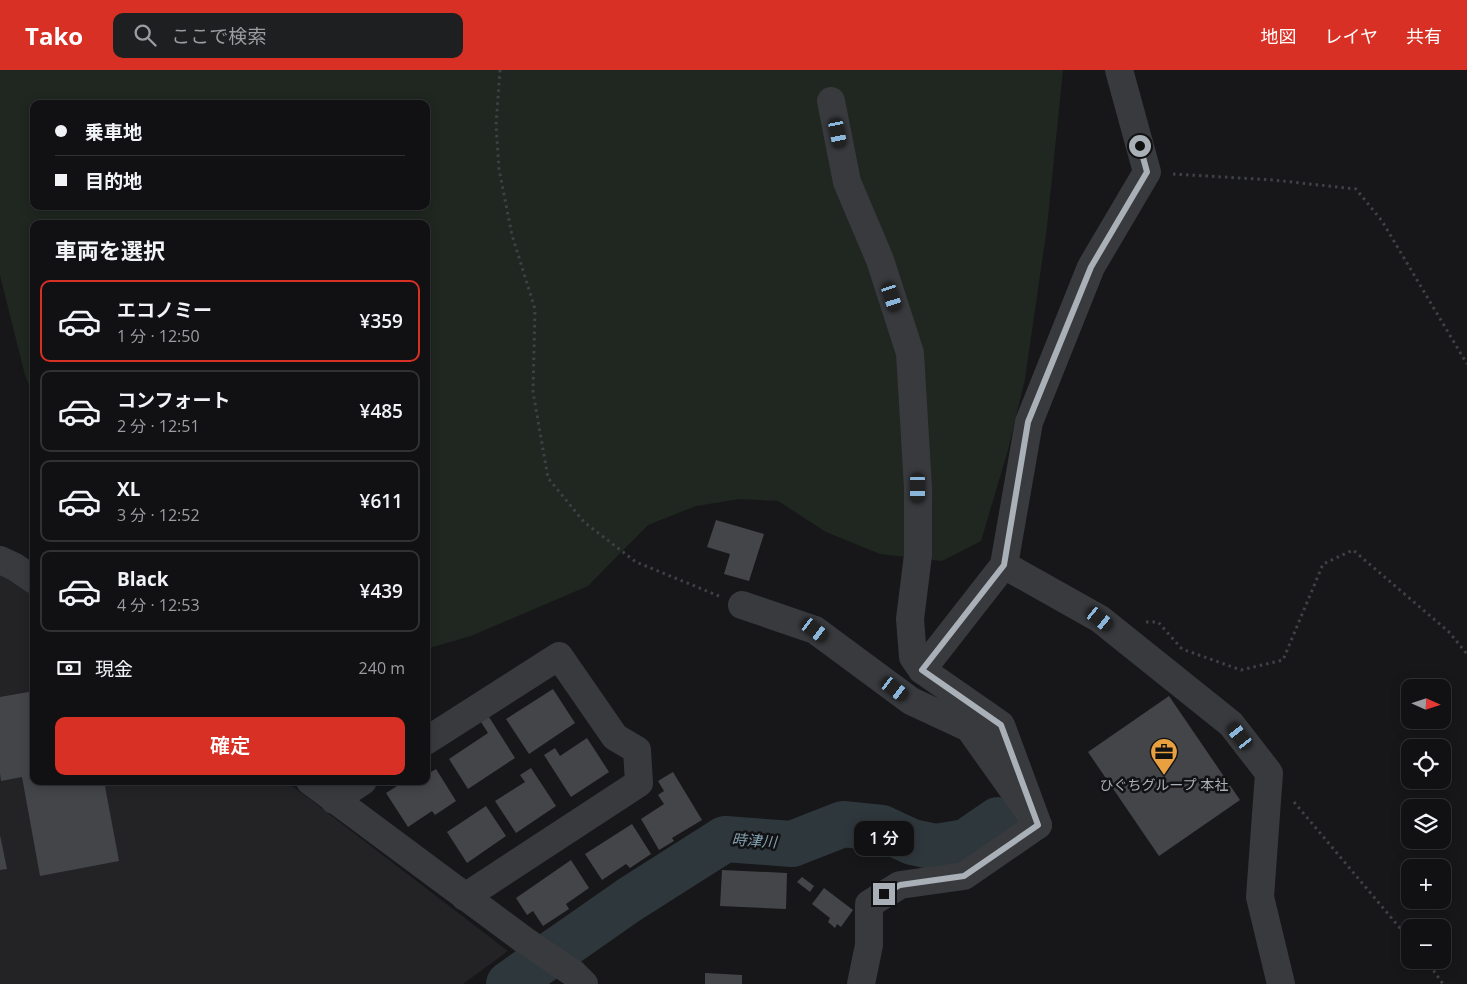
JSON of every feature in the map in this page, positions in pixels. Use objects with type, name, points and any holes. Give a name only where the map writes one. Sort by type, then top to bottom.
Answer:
[{"type":"street","points":[[922,670],[1004,565],[1028,422],[1091,267],[1147,172],[1119,70]]},
{"type":"street","points":[[831,101],[847,182],[880,260],[910,353],[918,488],[918,555],[910,619],[913,657],[922,670],[1001,725],[1038,825]]},
{"type":"street","points":[[0,560],[30,577]]},
{"type":"street","points":[[1004,565],[1100,619],[1231,724],[1269,773],[1260,897],[1281,984]]},
{"type":"street","points":[[742,605],[815,630],[911,701],[969,728],[1038,825]]},
{"type":"street","points":[[430,738],[559,656],[615,736],[637,750],[639,783],[465,897]]},
{"type":"street","points":[[315,785],[526,941],[572,978]]},
{"type":"street","points":[[334,800],[357,785]]},
{"type":"street","points":[[861,984],[869,945],[869,904],[900,885],[964,876],[1038,825]]},
{"type":"path","points":[[500,70],[496,125],[499,169],[512,235],[535,309],[533,392],[548,478],[584,522],[636,562],[742,605]]},
{"type":"path","points":[[1147,172],[1273,180],[1356,189],[1382,222],[1467,364]]},
{"type":"path","points":[[1100,619],[1158,622],[1182,649],[1241,670],[1283,660],[1323,564],[1353,550],[1450,632],[1467,654]]},
{"type":"path","points":[[1269,773],[1401,929]]},
{"type":"path","points":[[1432,969],[1443,984]]},
{"type":"shaded area","points":[[0,70],[1063,70],[1047,227],[1025,379],[1008,450],[981,541],[942,561],[880,554],[826,532],[778,501],[740,499],[696,506],[648,525],[588,586],[471,636],[430,648],[430,220],[30,220],[30,388],[25,375],[0,275]]},
{"type":"shaded area","points":[[0,575],[15,582],[30,593],[30,785],[291,785],[508,951],[463,984],[0,984]]},
{"type":"building","points":[[716,520],[764,534],[749,581],[724,574],[730,554],[707,547]]},
{"type":"building","points":[[553,689],[575,723],[529,754],[506,719]]},
{"type":"building","points":[[30,692],[30,785],[105,785],[119,861],[40,876],[22,777],[1,781],[0,697]]},
{"type":"building","name":"ひぐちグループ 本社","points":[[1169,696],[1240,800],[1159,856],[1088,752]]},
{"type":"building","points":[[489,717],[515,758],[468,789],[449,759],[488,733],[481,722]]},
{"type":"building","points":[[587,738],[609,772],[571,797],[544,755],[555,748],[560,756]]},
{"type":"building","points":[[531,768],[556,806],[516,833],[495,801],[525,782],[520,775]]},
{"type":"building","points":[[436,769],[456,801],[435,815],[432,811],[408,827],[386,793],[399,785],[430,785],[430,773]]},
{"type":"building","points":[[673,772],[702,820],[672,838],[674,841],[659,850],[641,819],[664,804],[658,795],[664,791],[658,781]]},
{"type":"building","points":[[486,806],[506,836],[467,863],[447,832]]},
{"type":"building","points":[[632,824],[651,854],[630,868],[626,864],[602,880],[585,854]]},
{"type":"building","points":[[0,835],[7,869],[0,870]]},
{"type":"building","points":[[571,860],[589,888],[566,904],[569,909],[543,926],[533,911],[527,915],[516,898]]},
{"type":"building","points":[[722,870],[787,873],[786,909],[720,906]]},
{"type":"building","points":[[802,877],[814,886],[810,892],[797,882]]},
{"type":"building","points":[[824,888],[853,910],[841,927],[837,924],[835,928],[828,922],[830,918],[812,904]]},
{"type":"building","points":[[705,973],[742,975],[742,984],[705,984]]},
{"type":"waterway","name":"時津川","points":[[509,984],[629,900],[725,839],[792,844],[843,824],[882,828],[912,842],[936,847],[966,842],[998,820]]},
{"type":"place","name":"ひぐちグループ 本社","points":[[1164,776]]},
{"type":"route","points":[[884,894],[900,885],[964,876],[1038,825],[1001,725],[922,670],[1004,565],[1028,422],[1091,267],[1147,172],[1140,146]]}]
